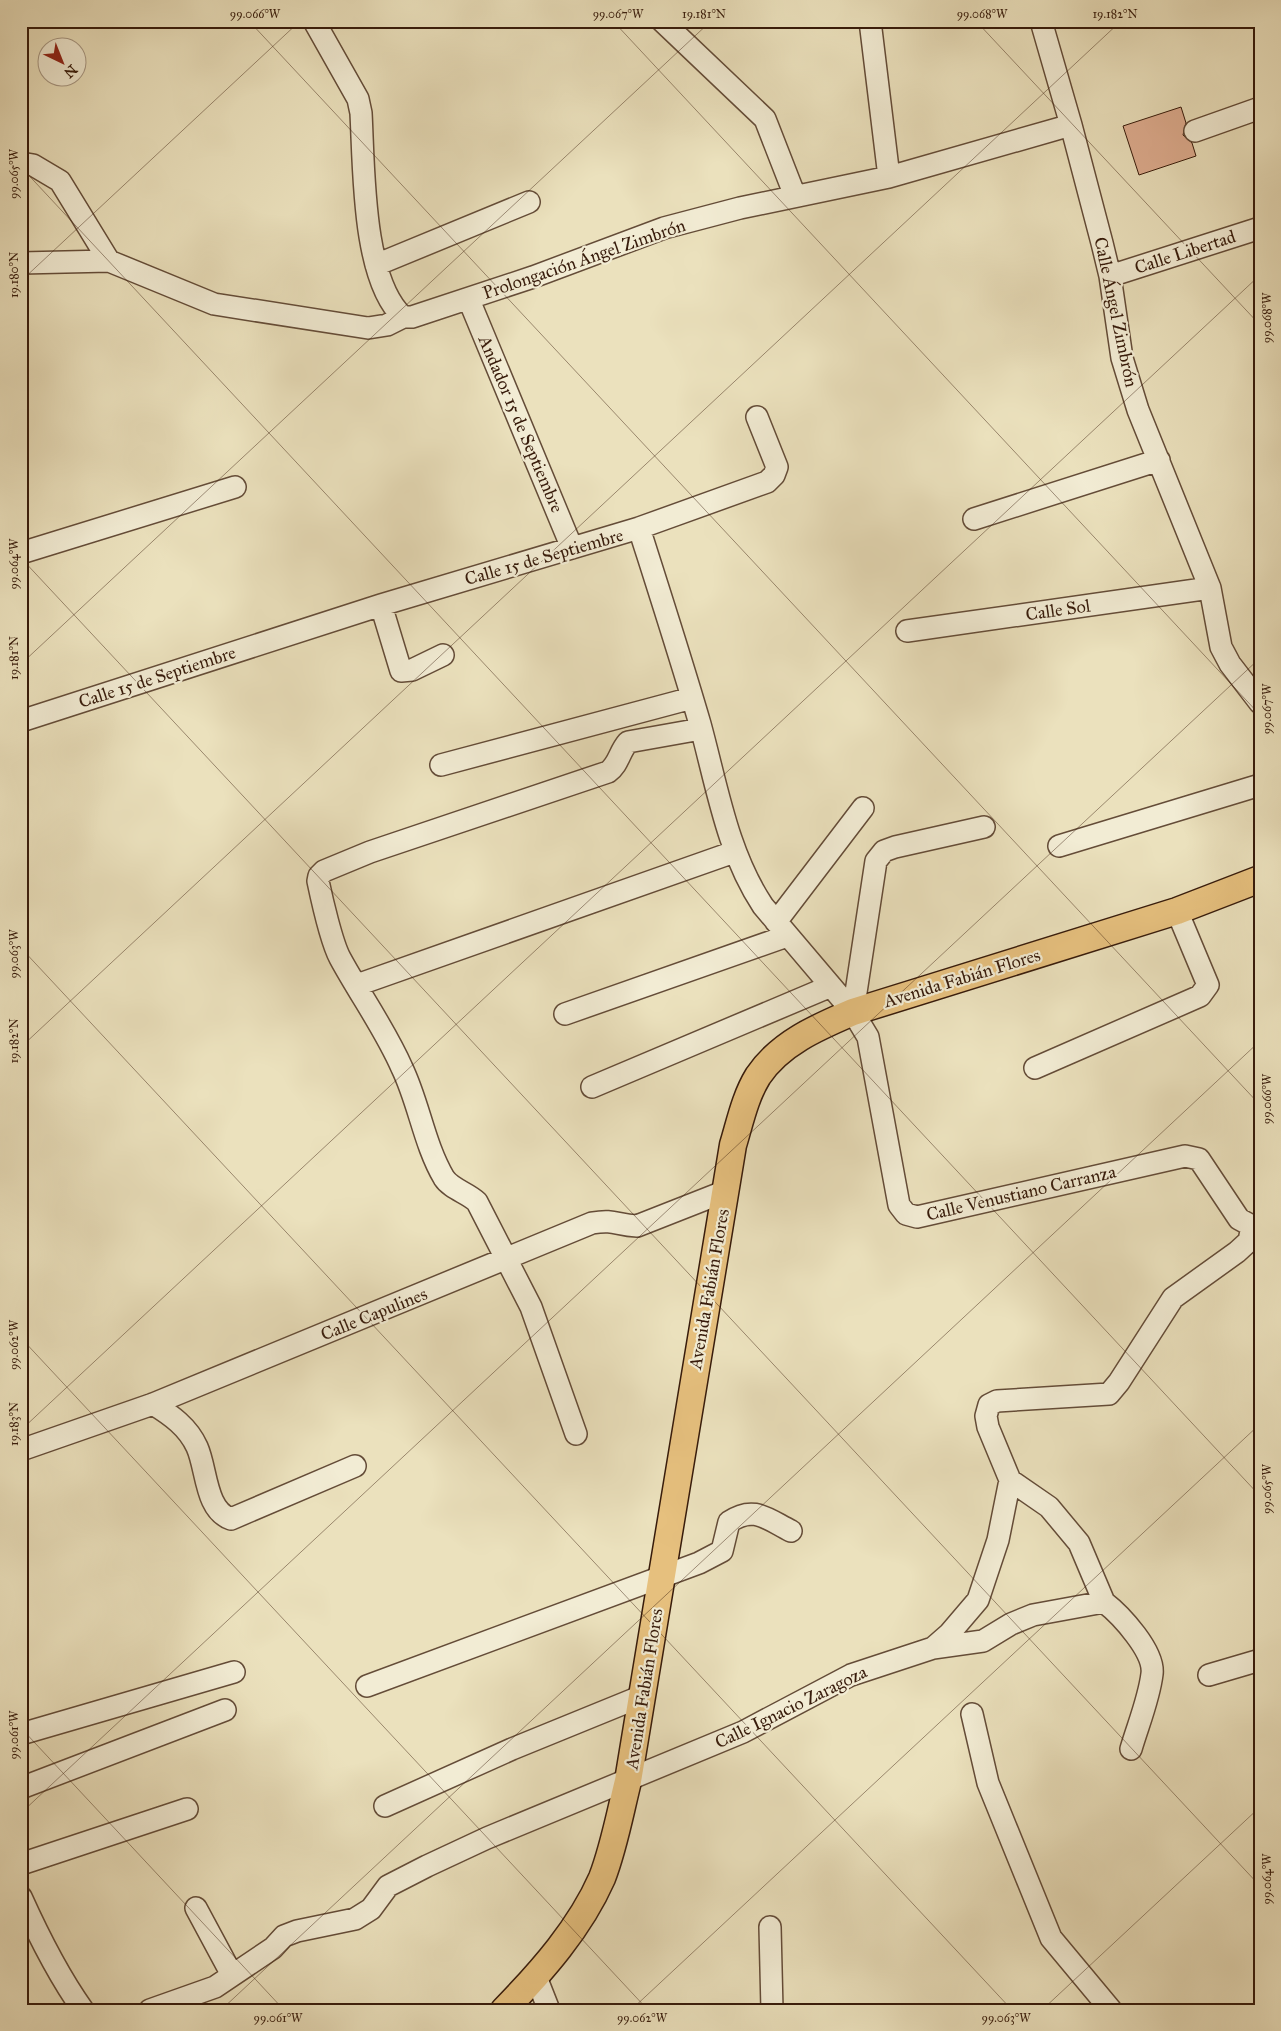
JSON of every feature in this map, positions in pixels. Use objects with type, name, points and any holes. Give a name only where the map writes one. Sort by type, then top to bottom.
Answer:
[{"type":"main road","name":"Avenida Fabián Flores","points":[[504,2010],[536,1977],[568,1936],[595,1892],[611,1849],[628,1781],[733,1145],[747,1100],[759,1076],[776,1056],[807,1032],[853,1012],[1177,912],[1260,879]]},
{"type":"street","points":[[314,21],[358,99],[361,113],[366,215],[376,266],[396,310],[403,317]]},
{"type":"street","points":[[662,21],[765,119],[795,196]]},
{"type":"street","points":[[870,21],[890,177]]},
{"type":"street","name":"Calle Ángel Zimbrón","points":[[1041,21],[1071,125],[1110,276],[1122,358],[1138,410],[1210,588],[1221,646],[1230,664],[1260,704]]},
{"type":"street","points":[[1194,131],[1260,108]]},
{"type":"street","name":"Prolongación Ángel Zimbrón","points":[[109,261],[214,304],[368,328],[387,326],[403,317],[412,317],[469,300],[664,228],[795,196],[890,177],[1071,125]]},
{"type":"street","points":[[21,163],[33,164],[60,181],[109,261]]},
{"type":"street","points":[[376,266],[529,202]]},
{"type":"street","name":"Calle Libertad","points":[[1110,276],[1260,228]]},
{"type":"street","points":[[21,263],[109,261]]},
{"type":"street","name":"Andador 15 de Septiembre","points":[[469,300],[572,548]]},
{"type":"street","points":[[640,528],[767,482],[774,475],[777,466],[757,417]]},
{"type":"street","points":[[974,518],[1159,460]]},
{"type":"street","points":[[21,553],[235,487]]},
{"type":"street","name":"Calle 15 de Septiembre","points":[[21,721],[381,604],[640,528],[701,729],[734,852],[751,888],[782,929],[853,1012]]},
{"type":"street","name":"Calle Sol","points":[[907,631],[1210,588]]},
{"type":"street","points":[[381,604],[401,671],[412,670],[443,656]]},
{"type":"street","points":[[441,765],[692,698]]},
{"type":"street","points":[[576,1434],[531,1307],[477,1202],[445,1180],[426,1135],[403,1069],[357,985],[339,957],[318,881],[319,876],[324,871],[370,852],[608,772],[616,766],[622,750],[628,742],[701,729]]},
{"type":"street","points":[[1059,846],[1260,785]]},
{"type":"street","points":[[565,1014],[782,929],[863,808]]},
{"type":"street","points":[[853,1012],[876,861],[884,851],[895,847],[984,827]]},
{"type":"street","points":[[357,985],[734,852]]},
{"type":"street","points":[[1035,1068],[1200,996],[1208,985],[1177,912]]},
{"type":"street","points":[[592,1086],[831,986]]},
{"type":"street","name":"Calle Venustiano Carranza","points":[[853,1012],[868,1036],[899,1205],[906,1214],[917,1217],[1185,1156],[1199,1159],[1239,1219],[1256,1225]]},
{"type":"street","name":"Calle Capulines","points":[[21,1450],[152,1404],[507,1260],[592,1223],[611,1220],[625,1225],[637,1226],[726,1191]]},
{"type":"street","points":[[1131,1749],[1152,1672],[1144,1646],[1122,1618],[1104,1602],[1080,1543],[1049,1508],[1010,1480],[988,1427],[986,1416],[989,1406],[997,1401],[1109,1394],[1119,1382],[1173,1298],[1237,1252],[1249,1241],[1256,1225]]},
{"type":"street","points":[[152,1404],[184,1427],[197,1447],[215,1506],[221,1516],[230,1519],[355,1466]]},
{"type":"street","name":"Calle Ignacio Zaragoza","points":[[150,2010],[215,1987],[273,1948],[284,1936],[297,1931],[355,1919],[371,1909],[388,1886],[487,1838],[743,1732],[851,1675],[933,1648],[949,1634],[978,1600],[998,1540],[1010,1480]]},
{"type":"street","points":[[367,1686],[700,1563],[722,1551],[729,1522],[741,1514],[754,1513],[791,1531]]},
{"type":"street","points":[[933,1648],[983,1641],[1011,1624],[1034,1615],[1104,1602]]},
{"type":"street","points":[[1209,1675],[1260,1660]]},
{"type":"street","points":[[21,1734],[234,1672]]},
{"type":"street","points":[[385,1806],[512,1749],[642,1696]]},
{"type":"street","points":[[21,1788],[226,1710]]},
{"type":"street","points":[[972,1714],[988,1783],[1050,1938],[1111,2010]]},
{"type":"street","points":[[21,1864],[187,1809]]},
{"type":"street","points":[[21,1897],[38,1934],[66,1986],[83,2010]]},
{"type":"street","points":[[196,1908],[232,1975]]},
{"type":"street","points":[[770,1927],[772,2010]]},
{"type":"street","points":[[536,1977],[549,2010]]},
{"type":"building","points":[[1181,107],[1186,123],[1183,135],[1192,143],[1196,156],[1139,175],[1123,126]]}]
